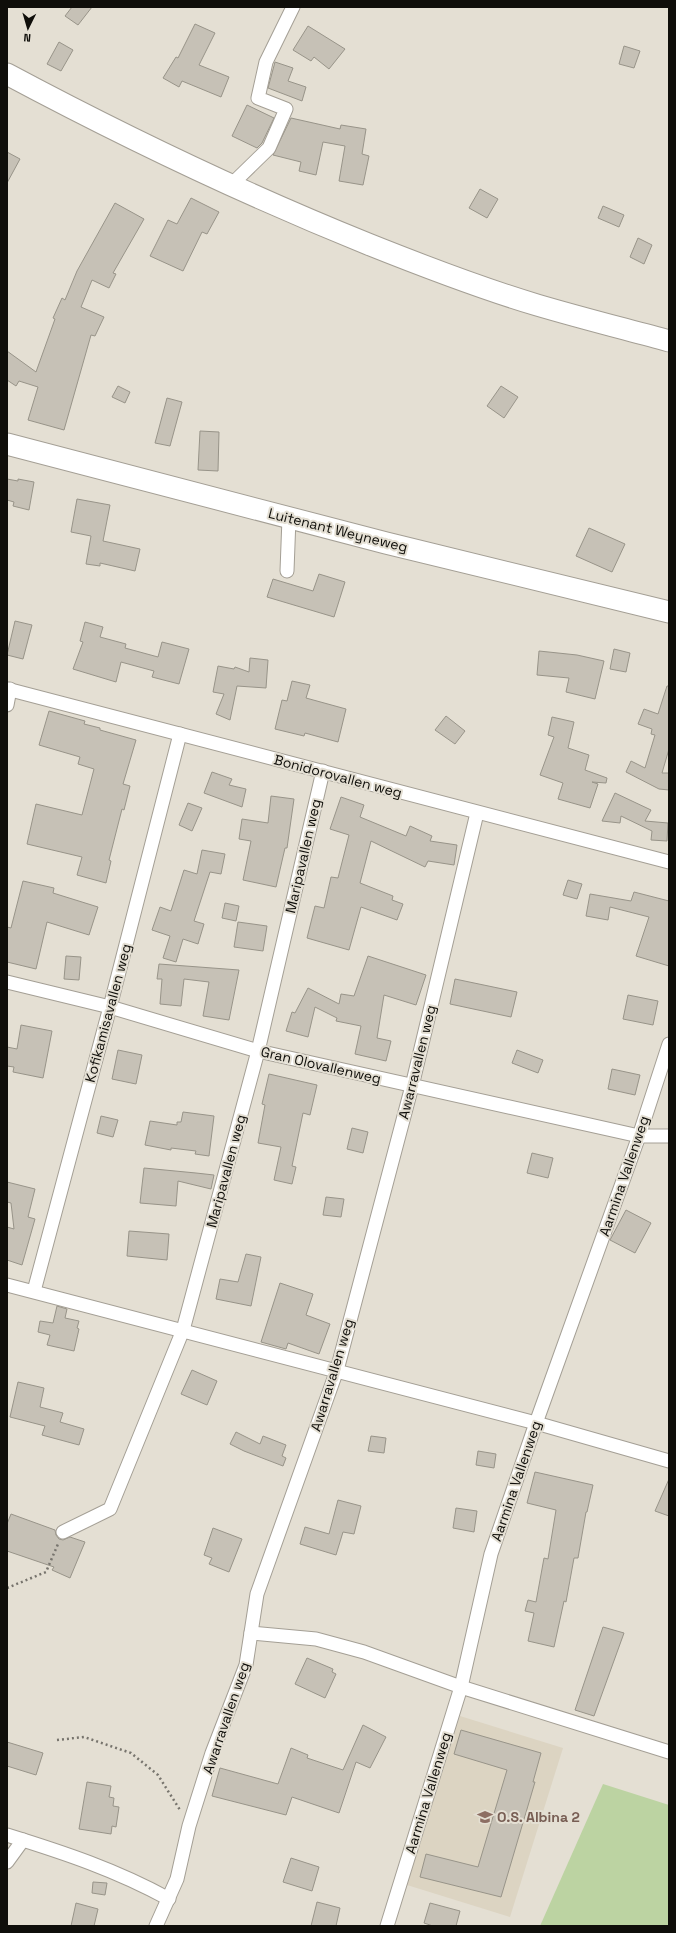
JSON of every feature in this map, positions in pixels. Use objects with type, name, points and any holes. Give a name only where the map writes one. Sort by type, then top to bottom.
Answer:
[{"type":"main road","points":[[7,74],[144,145],[230,186],[419,264],[536,305],[669,341]]},
{"type":"main road","name":"Luitenant Weyneweg","points":[[7,444],[289,518],[669,612]]},
{"type":"street","points":[[230,186],[269,148],[286,109],[258,98],[266,62],[293,7]]},
{"type":"street","points":[[287,571],[289,518]]},
{"type":"street","points":[[7,705],[9,689]]},
{"type":"street","name":"Bonidorovallen weg","points":[[9,689],[477,813],[669,862]]},
{"type":"street","name":"Kofikamisavallen weg","points":[[34,1291],[110,1007],[180,734]]},
{"type":"street","name":"Maripavallen weg","points":[[63,1532],[110,1509],[183,1330],[258,1051],[323,771]]},
{"type":"street","name":"Awarravallen weg","points":[[156,1926],[177,1879],[189,1826],[212,1754],[246,1665],[257,1594],[337,1370],[412,1086],[477,813]]},
{"type":"street","name":"Gran Olovallenweg","points":[[7,982],[110,1007],[258,1051],[639,1136],[669,1136]]},
{"type":"street","name":"Aarmina Vallenweg","points":[[387,1926],[461,1687],[491,1554],[536,1423],[639,1136],[669,1044]]},
{"type":"street","points":[[7,1285],[337,1370],[536,1423],[669,1461]]},
{"type":"street","points":[[251,1633],[316,1639],[364,1652],[461,1687],[669,1752]]},
{"type":"street","points":[[7,1835],[72,1855],[134,1880],[169,1899]]},
{"type":"street","points":[[7,1862],[23,1840]]},
{"type":"path","points":[[7,1588],[46,1572],[63,1532]]},
{"type":"path","points":[[57,1740],[84,1737],[132,1752],[158,1775],[189,1826]]},
{"type":"shaded area","name":"O.S. Albina 2","points":[[460,1716],[563,1748],[510,1917],[407,1885]]},
{"type":"green space","points":[[603,1784],[669,1805],[669,1926],[540,1926]]},
{"type":"building","points":[[72,7],[92,7],[78,25],[65,16]]},
{"type":"building","points":[[195,24],[215,33],[199,65],[229,77],[221,97],[182,81],[179,87],[163,78],[176,57],[178,58]]},
{"type":"building","points":[[308,26],[345,49],[329,69],[314,57],[311,61],[293,50]]},
{"type":"building","points":[[59,42],[73,50],[61,71],[47,64]]},
{"type":"building","points":[[624,46],[640,51],[634,68],[619,64]]},
{"type":"building","points":[[275,62],[293,68],[288,81],[306,87],[302,101],[268,88]]},
{"type":"building","points":[[247,105],[274,118],[262,143],[257,148],[232,136]]},
{"type":"building","points":[[291,118],[340,129],[341,125],[366,129],[362,154],[369,156],[363,185],[339,181],[345,146],[323,142],[316,175],[299,171],[301,162],[273,155]]},
{"type":"building","points":[[7,152],[20,159],[7,183]]},
{"type":"building","points":[[480,189],[498,199],[487,218],[469,208]]},
{"type":"building","points":[[191,198],[219,212],[207,234],[202,232],[183,271],[150,256],[168,220],[177,224]]},
{"type":"building","points":[[115,203],[144,219],[113,273],[116,274],[109,288],[92,280],[81,307],[104,317],[95,336],[91,335],[64,430],[28,420],[38,387],[19,381],[16,386],[7,380],[7,351],[36,372],[55,319],[53,318],[62,298],[65,300],[77,271]]},
{"type":"building","points":[[603,206],[624,215],[619,227],[598,218]]},
{"type":"building","points":[[638,238],[652,245],[644,264],[630,257]]},
{"type":"building","points":[[118,386],[130,392],[125,403],[112,397]]},
{"type":"building","points":[[501,386],[518,397],[504,418],[487,406]]},
{"type":"building","points":[[167,398],[182,402],[170,446],[155,443]]},
{"type":"building","points":[[200,431],[219,432],[218,471],[198,470]]},
{"type":"building","points":[[7,479],[18,481],[18,479],[34,482],[29,510],[13,506],[14,502],[7,500]]},
{"type":"building","points":[[77,499],[110,505],[103,541],[140,549],[135,571],[100,563],[100,566],[86,564],[91,536],[71,532]]},
{"type":"building","points":[[589,528],[625,544],[612,572],[576,556]]},
{"type":"building","points":[[319,574],[345,582],[334,617],[267,597],[273,579],[313,591]]},
{"type":"building","points":[[15,621],[32,625],[23,659],[7,655]]},
{"type":"building","points":[[85,622],[103,627],[100,637],[126,644],[125,648],[158,657],[162,642],[189,649],[179,684],[152,677],[154,671],[121,662],[116,682],[73,669],[83,642],[80,641]]},
{"type":"building","points":[[614,649],[630,653],[626,672],[610,669]]},
{"type":"building","points":[[539,651],[577,655],[604,661],[595,699],[566,692],[569,678],[537,675]]},
{"type":"building","points":[[250,658],[268,660],[266,688],[237,686],[230,720],[216,714],[224,694],[213,692],[218,666],[234,669],[235,667],[249,672]]},
{"type":"building","points":[[292,681],[310,685],[306,698],[346,709],[338,742],[305,733],[304,736],[275,729],[282,700],[287,701]]},
{"type":"building","points":[[667,686],[669,686],[669,749],[662,773],[669,773],[669,790],[659,789],[626,772],[631,761],[645,768],[655,735],[651,734],[652,729],[638,724],[644,709],[658,714]]},
{"type":"building","points":[[49,711],[85,721],[84,724],[100,728],[100,730],[136,740],[123,784],[130,786],[124,810],[122,809],[109,860],[111,861],[106,883],[77,875],[82,857],[27,844],[36,804],[82,815],[94,769],[78,764],[80,757],[39,745]]},
{"type":"building","points":[[446,716],[465,731],[455,744],[435,730]]},
{"type":"building","points":[[552,717],[574,722],[568,748],[589,755],[585,770],[607,778],[606,783],[592,782],[598,784],[590,808],[558,799],[563,783],[540,775],[554,737],[548,735]]},
{"type":"building","points":[[212,772],[232,779],[229,785],[246,789],[242,807],[204,793]]},
{"type":"building","points":[[615,793],[651,810],[645,821],[668,823],[667,841],[651,840],[652,831],[621,816],[620,823],[602,821]]},
{"type":"building","points":[[271,796],[294,799],[287,848],[285,848],[276,887],[243,880],[251,841],[239,839],[242,819],[268,823]]},
{"type":"building","points":[[341,797],[364,805],[360,817],[406,836],[410,826],[432,836],[430,841],[457,845],[454,865],[428,861],[425,867],[371,841],[360,883],[393,896],[392,900],[403,904],[397,920],[361,907],[349,950],[307,938],[315,906],[324,908],[331,877],[338,878],[349,835],[330,829]]},
{"type":"building","points":[[188,803],[202,808],[192,831],[179,825]]},
{"type":"building","points":[[202,850],[225,854],[221,874],[210,872],[194,921],[204,924],[198,944],[183,939],[176,962],[163,958],[170,936],[152,930],[160,907],[171,911],[184,870],[197,874]]},
{"type":"building","points":[[568,880],[582,884],[577,899],[563,895]]},
{"type":"building","points":[[23,881],[54,888],[53,893],[98,907],[89,935],[47,922],[36,969],[7,962],[7,927],[11,928]]},
{"type":"building","points":[[634,892],[669,901],[669,966],[636,956],[649,917],[610,907],[608,920],[586,916],[590,894],[631,901]]},
{"type":"building","points":[[225,903],[239,906],[236,921],[222,918]]},
{"type":"building","points":[[238,922],[267,926],[263,951],[234,947]]},
{"type":"building","points":[[66,956],[81,957],[79,980],[64,979]]},
{"type":"building","points":[[368,956],[426,975],[416,1005],[384,995],[377,1038],[391,1041],[386,1061],[355,1054],[361,1026],[336,1021],[337,1018],[315,1007],[308,1037],[286,1031],[292,1012],[295,1013],[308,988],[339,1004],[341,994],[354,996]]},
{"type":"building","points":[[159,964],[239,970],[229,1020],[203,1016],[209,982],[184,979],[181,1006],[160,1004],[162,979],[157,979]]},
{"type":"building","points":[[455,979],[517,992],[511,1017],[450,1004]]},
{"type":"building","points":[[628,995],[658,1001],[653,1025],[623,1019]]},
{"type":"building","points":[[21,1025],[52,1031],[43,1078],[13,1072],[14,1067],[7,1066],[7,1047],[17,1049]]},
{"type":"building","points":[[118,1050],[142,1055],[136,1084],[112,1079]]},
{"type":"building","points":[[517,1050],[543,1060],[538,1073],[512,1063]]},
{"type":"building","points":[[612,1069],[640,1075],[635,1095],[608,1089]]},
{"type":"building","points":[[269,1074],[317,1085],[310,1115],[303,1113],[292,1166],[296,1167],[292,1184],[274,1180],[281,1147],[258,1143],[265,1105],[262,1104]]},
{"type":"building","points":[[183,1112],[214,1116],[209,1156],[195,1154],[196,1151],[171,1148],[171,1150],[145,1145],[150,1121],[177,1125],[177,1122],[181,1122]]},
{"type":"building","points":[[101,1116],[118,1120],[113,1137],[97,1133]]},
{"type":"building","points":[[352,1128],[368,1132],[363,1153],[347,1149]]},
{"type":"building","points":[[532,1153],[553,1158],[548,1178],[527,1173]]},
{"type":"building","points":[[144,1168],[214,1175],[211,1189],[178,1181],[176,1206],[140,1203]]},
{"type":"building","points":[[7,1182],[35,1189],[28,1217],[35,1219],[22,1265],[7,1260],[7,1227],[14,1229],[11,1203],[7,1202]]},
{"type":"building","points":[[326,1197],[344,1199],[341,1217],[323,1215]]},
{"type":"building","points":[[626,1210],[651,1223],[635,1253],[610,1240]]},
{"type":"building","points":[[129,1231],[169,1234],[167,1260],[127,1256]]},
{"type":"building","points":[[246,1254],[261,1257],[251,1306],[216,1299],[220,1279],[238,1282]]},
{"type":"building","points":[[280,1283],[313,1294],[306,1315],[330,1324],[319,1354],[288,1343],[286,1349],[261,1342]]},
{"type":"building","points":[[57,1306],[67,1309],[65,1318],[79,1321],[77,1328],[79,1329],[74,1351],[47,1345],[50,1335],[38,1332],[40,1321],[53,1323]]},
{"type":"building","points":[[192,1370],[217,1381],[207,1405],[181,1394]]},
{"type":"building","points":[[18,1382],[44,1388],[40,1407],[63,1413],[60,1422],[84,1429],[79,1445],[42,1435],[45,1426],[10,1417]]},
{"type":"building","points":[[236,1432],[260,1444],[263,1436],[286,1445],[282,1456],[286,1458],[283,1466],[230,1444]]},
{"type":"building","points":[[371,1436],[386,1438],[384,1453],[368,1451]]},
{"type":"building","points":[[478,1451],[496,1454],[494,1468],[476,1465]]},
{"type":"building","points":[[535,1472],[593,1485],[586,1512],[578,1558],[574,1558],[566,1602],[564,1601],[554,1647],[528,1641],[534,1613],[525,1611],[528,1600],[536,1602],[544,1558],[548,1559],[556,1510],[527,1503]]},
{"type":"building","points":[[669,1479],[669,1516],[655,1511]]},
{"type":"building","points":[[338,1500],[361,1506],[354,1534],[343,1532],[336,1555],[300,1544],[305,1527],[329,1534]]},
{"type":"building","points":[[456,1508],[477,1511],[474,1532],[453,1528]]},
{"type":"building","points":[[11,1514],[55,1530],[59,1539],[63,1540],[70,1537],[85,1542],[70,1578],[52,1570],[54,1567],[7,1551],[7,1524]]},
{"type":"building","points":[[213,1528],[242,1539],[229,1572],[209,1564],[212,1558],[204,1555]]},
{"type":"building","points":[[603,1627],[624,1633],[594,1716],[575,1710]]},
{"type":"building","points":[[307,1658],[333,1669],[332,1672],[336,1674],[325,1698],[295,1684]]},
{"type":"building","points":[[363,1725],[386,1737],[370,1768],[356,1762],[339,1813],[292,1797],[286,1815],[212,1796],[220,1768],[278,1784],[291,1748],[308,1755],[307,1758],[343,1770]]},
{"type":"building","points":[[461,1730],[541,1753],[533,1782],[535,1782],[501,1897],[420,1877],[426,1854],[478,1867],[507,1770],[454,1754]]},
{"type":"building","points":[[7,1742],[43,1753],[36,1775],[7,1766]]},
{"type":"building","points":[[87,1782],[111,1786],[109,1797],[114,1798],[113,1806],[119,1807],[116,1827],[112,1826],[111,1834],[79,1829]]},
{"type":"building","points":[[291,1858],[319,1867],[312,1891],[283,1882]]},
{"type":"building","points":[[93,1882],[107,1883],[105,1895],[92,1893]]},
{"type":"building","points":[[317,1902],[340,1908],[336,1926],[311,1926]]},
{"type":"building","points":[[76,1903],[98,1909],[94,1926],[71,1926]]},
{"type":"building","points":[[430,1903],[460,1911],[456,1926],[433,1926],[424,1923]]},
{"type":"place","name":"O.S. Albina 2","points":[[485,1817]]}]
